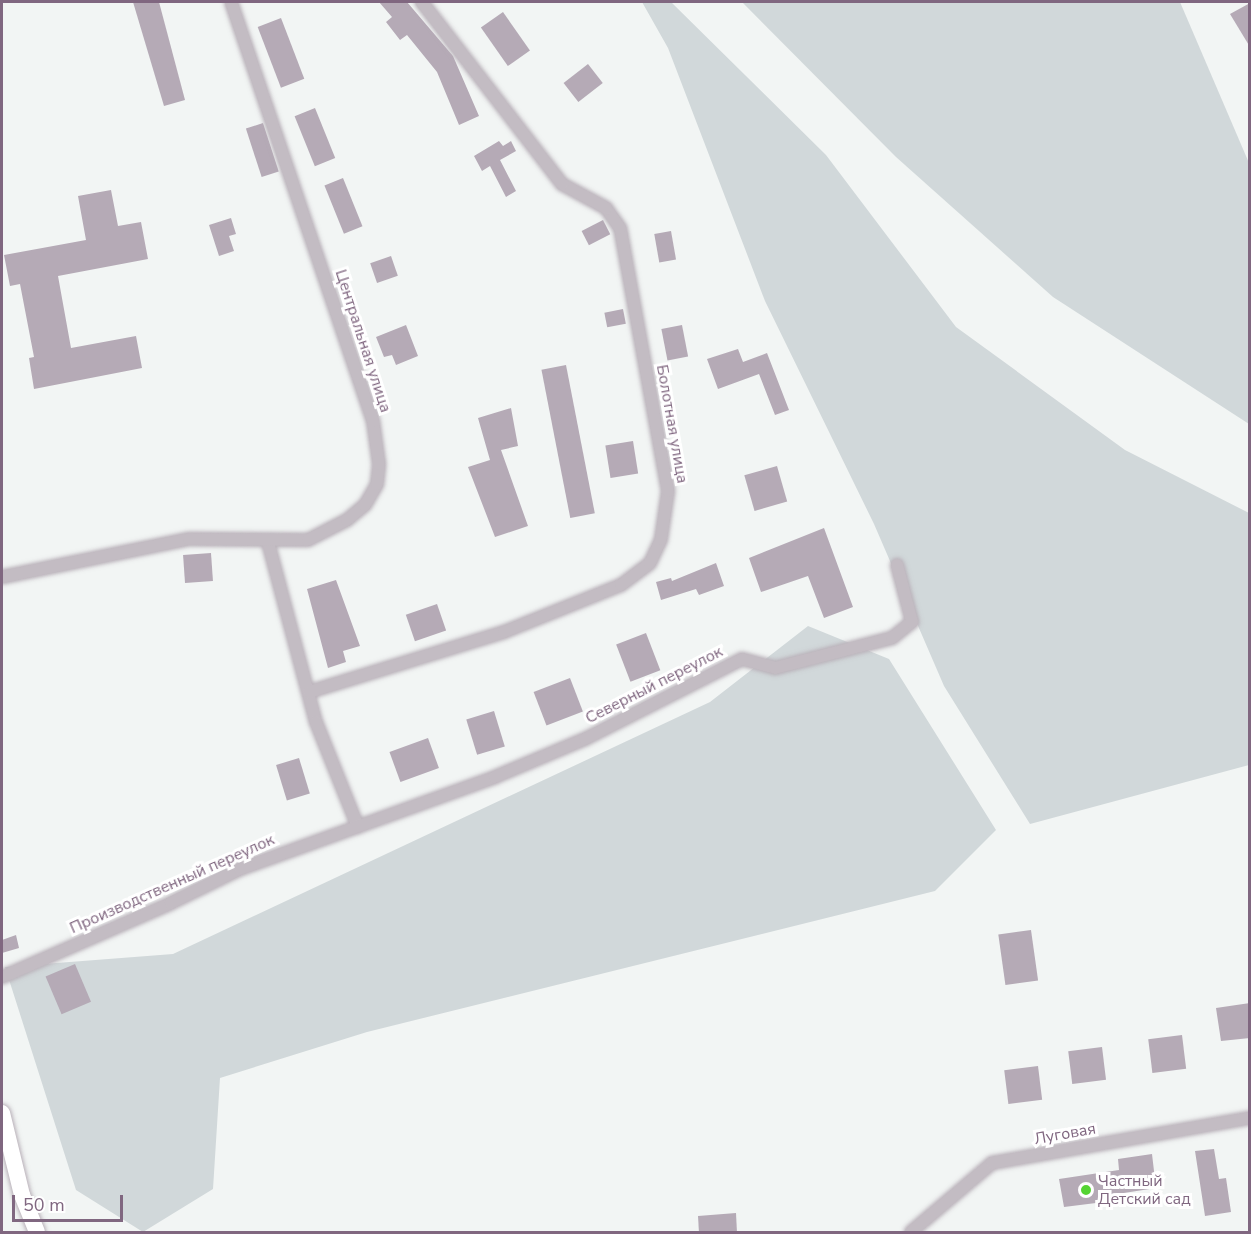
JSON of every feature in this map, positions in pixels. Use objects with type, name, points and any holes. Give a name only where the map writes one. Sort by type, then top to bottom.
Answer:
[{"type":"street","name":"Центральная улица","points":[[2,577],[189,539],[268,542],[308,540],[347,520],[365,504],[377,484],[379,464],[373,421],[231,2]]},
{"type":"street","name":"Болотная улица","points":[[309,692],[504,632],[621,585],[650,563],[661,539],[668,491],[620,228],[606,208],[562,184],[422,2]]},
{"type":"street","points":[[268,542],[281,604],[309,692],[316,722],[358,827]]},
{"type":"street","name":"Северный переулок","points":[[358,827],[585,739],[742,659],[775,668],[892,638],[912,622],[897,565]]},
{"type":"street","name":"Производственный переулок","points":[[2,976],[171,903],[240,869],[358,827]]},
{"type":"street","points":[[2,1113],[22,1195],[37,1233]]},
{"type":"street","name":"Луговая","points":[[911,1233],[945,1206],[973,1176],[992,1163],[1250,1118]]},
{"type":"shaded area","points":[[642,2],[671,2],[826,155],[956,327],[1125,450],[1249,513],[1249,765],[1030,824],[944,686],[874,524],[765,301],[668,48]]},
{"type":"shaded area","points":[[742,2],[1180,2],[1249,163],[1249,424],[1053,297],[896,157]]},
{"type":"shaded area","points":[[808,626],[889,659],[996,830],[935,891],[367,1032],[220,1078],[213,1189],[143,1232],[76,1190],[5,967],[173,954],[710,702]]},
{"type":"building","points":[[133,2],[159,2],[185,100],[164,106]]},
{"type":"building","points":[[379,2],[407,2],[453,56],[479,116],[459,125],[437,72],[407,35],[400,40],[386,22],[392,17]]},
{"type":"building","points":[[1250,3],[1250,47],[1230,14]]},
{"type":"building","points":[[503,12],[530,51],[508,66],[481,27]]},
{"type":"building","points":[[281,18],[304,79],[281,88],[258,27]]},
{"type":"building","points":[[588,64],[603,83],[578,102],[564,83]]},
{"type":"building","points":[[315,108],[335,158],[315,166],[295,116]]},
{"type":"building","points":[[263,123],[279,172],[262,177],[246,129]]},
{"type":"building","points":[[499,141],[503,146],[511,141],[516,151],[500,160],[516,191],[506,197],[490,166],[482,171],[474,156]]},
{"type":"building","points":[[343,178],[362,226],[344,234],[324,185]]},
{"type":"building","points":[[111,190],[118,226],[141,222],[148,259],[58,276],[71,348],[136,336],[142,368],[34,389],[29,358],[34,357],[20,284],[10,286],[4,255],[86,240],[78,196]]},
{"type":"building","points":[[231,218],[236,234],[229,236],[234,251],[219,256],[209,225]]},
{"type":"building","points":[[603,220],[610,234],[589,245],[582,231]]},
{"type":"building","points":[[671,231],[676,260],[659,263],[654,234]]},
{"type":"building","points":[[391,256],[398,276],[377,283],[370,263]]},
{"type":"building","points":[[623,309],[626,324],[607,327],[604,313]]},
{"type":"building","points":[[406,325],[418,356],[396,365],[392,355],[384,357],[376,337]]},
{"type":"building","points":[[682,325],[688,356],[667,360],[661,329]]},
{"type":"building","points":[[738,349],[743,362],[767,353],[789,410],[775,415],[759,374],[718,389],[707,359]]},
{"type":"building","points":[[566,365],[595,513],[570,518],[541,370]]},
{"type":"building","points":[[511,408],[518,446],[501,450],[528,526],[495,537],[468,467],[490,460],[478,418]]},
{"type":"building","points":[[633,441],[638,474],[611,478],[605,445]]},
{"type":"building","points":[[777,466],[787,502],[755,511],[744,475]]},
{"type":"building","points":[[824,528],[853,607],[824,618],[808,576],[761,592],[749,558]]},
{"type":"building","points":[[211,553],[213,581],[185,583],[183,555]]},
{"type":"building","points":[[716,563],[724,586],[699,595],[696,589],[661,600],[656,582],[671,578],[672,581]]},
{"type":"building","points":[[336,580],[360,646],[343,651],[346,662],[328,668],[307,589]]},
{"type":"building","points":[[437,604],[446,630],[415,641],[406,615]]},
{"type":"building","points":[[646,633],[660,670],[630,682],[616,644]]},
{"type":"building","points":[[570,678],[583,712],[546,726],[534,692]]},
{"type":"building","points":[[494,711],[505,746],[477,755],[466,719]]},
{"type":"building","points":[[428,738],[439,768],[400,782],[389,752]]},
{"type":"building","points":[[299,758],[310,793],[287,800],[276,765]]},
{"type":"building","points":[[1031,930],[1038,981],[1005,985],[998,935]]},
{"type":"building","points":[[16,935],[19,948],[2,953],[2,940]]},
{"type":"building","points":[[75,964],[91,1002],[62,1014],[46,977]]},
{"type":"building","points":[[1250,1003],[1250,1038],[1221,1041],[1216,1008]]},
{"type":"building","points":[[1182,1035],[1186,1069],[1152,1073],[1148,1039]]},
{"type":"building","points":[[1102,1047],[1106,1080],[1072,1084],[1068,1051]]},
{"type":"building","points":[[1038,1066],[1042,1100],[1008,1104],[1004,1070]]},
{"type":"building","points":[[1214,1149],[1219,1179],[1226,1178],[1231,1212],[1205,1216],[1195,1151]]},
{"type":"building","points":[[1152,1154],[1156,1188],[1111,1195],[1112,1201],[1064,1207],[1059,1179],[1119,1170],[1118,1159]]},
{"type":"building","points":[[736,1213],[737,1233],[699,1233],[698,1216]]},
{"type":"place","name":"Частный Детский сад","points":[[1086,1190]]}]
